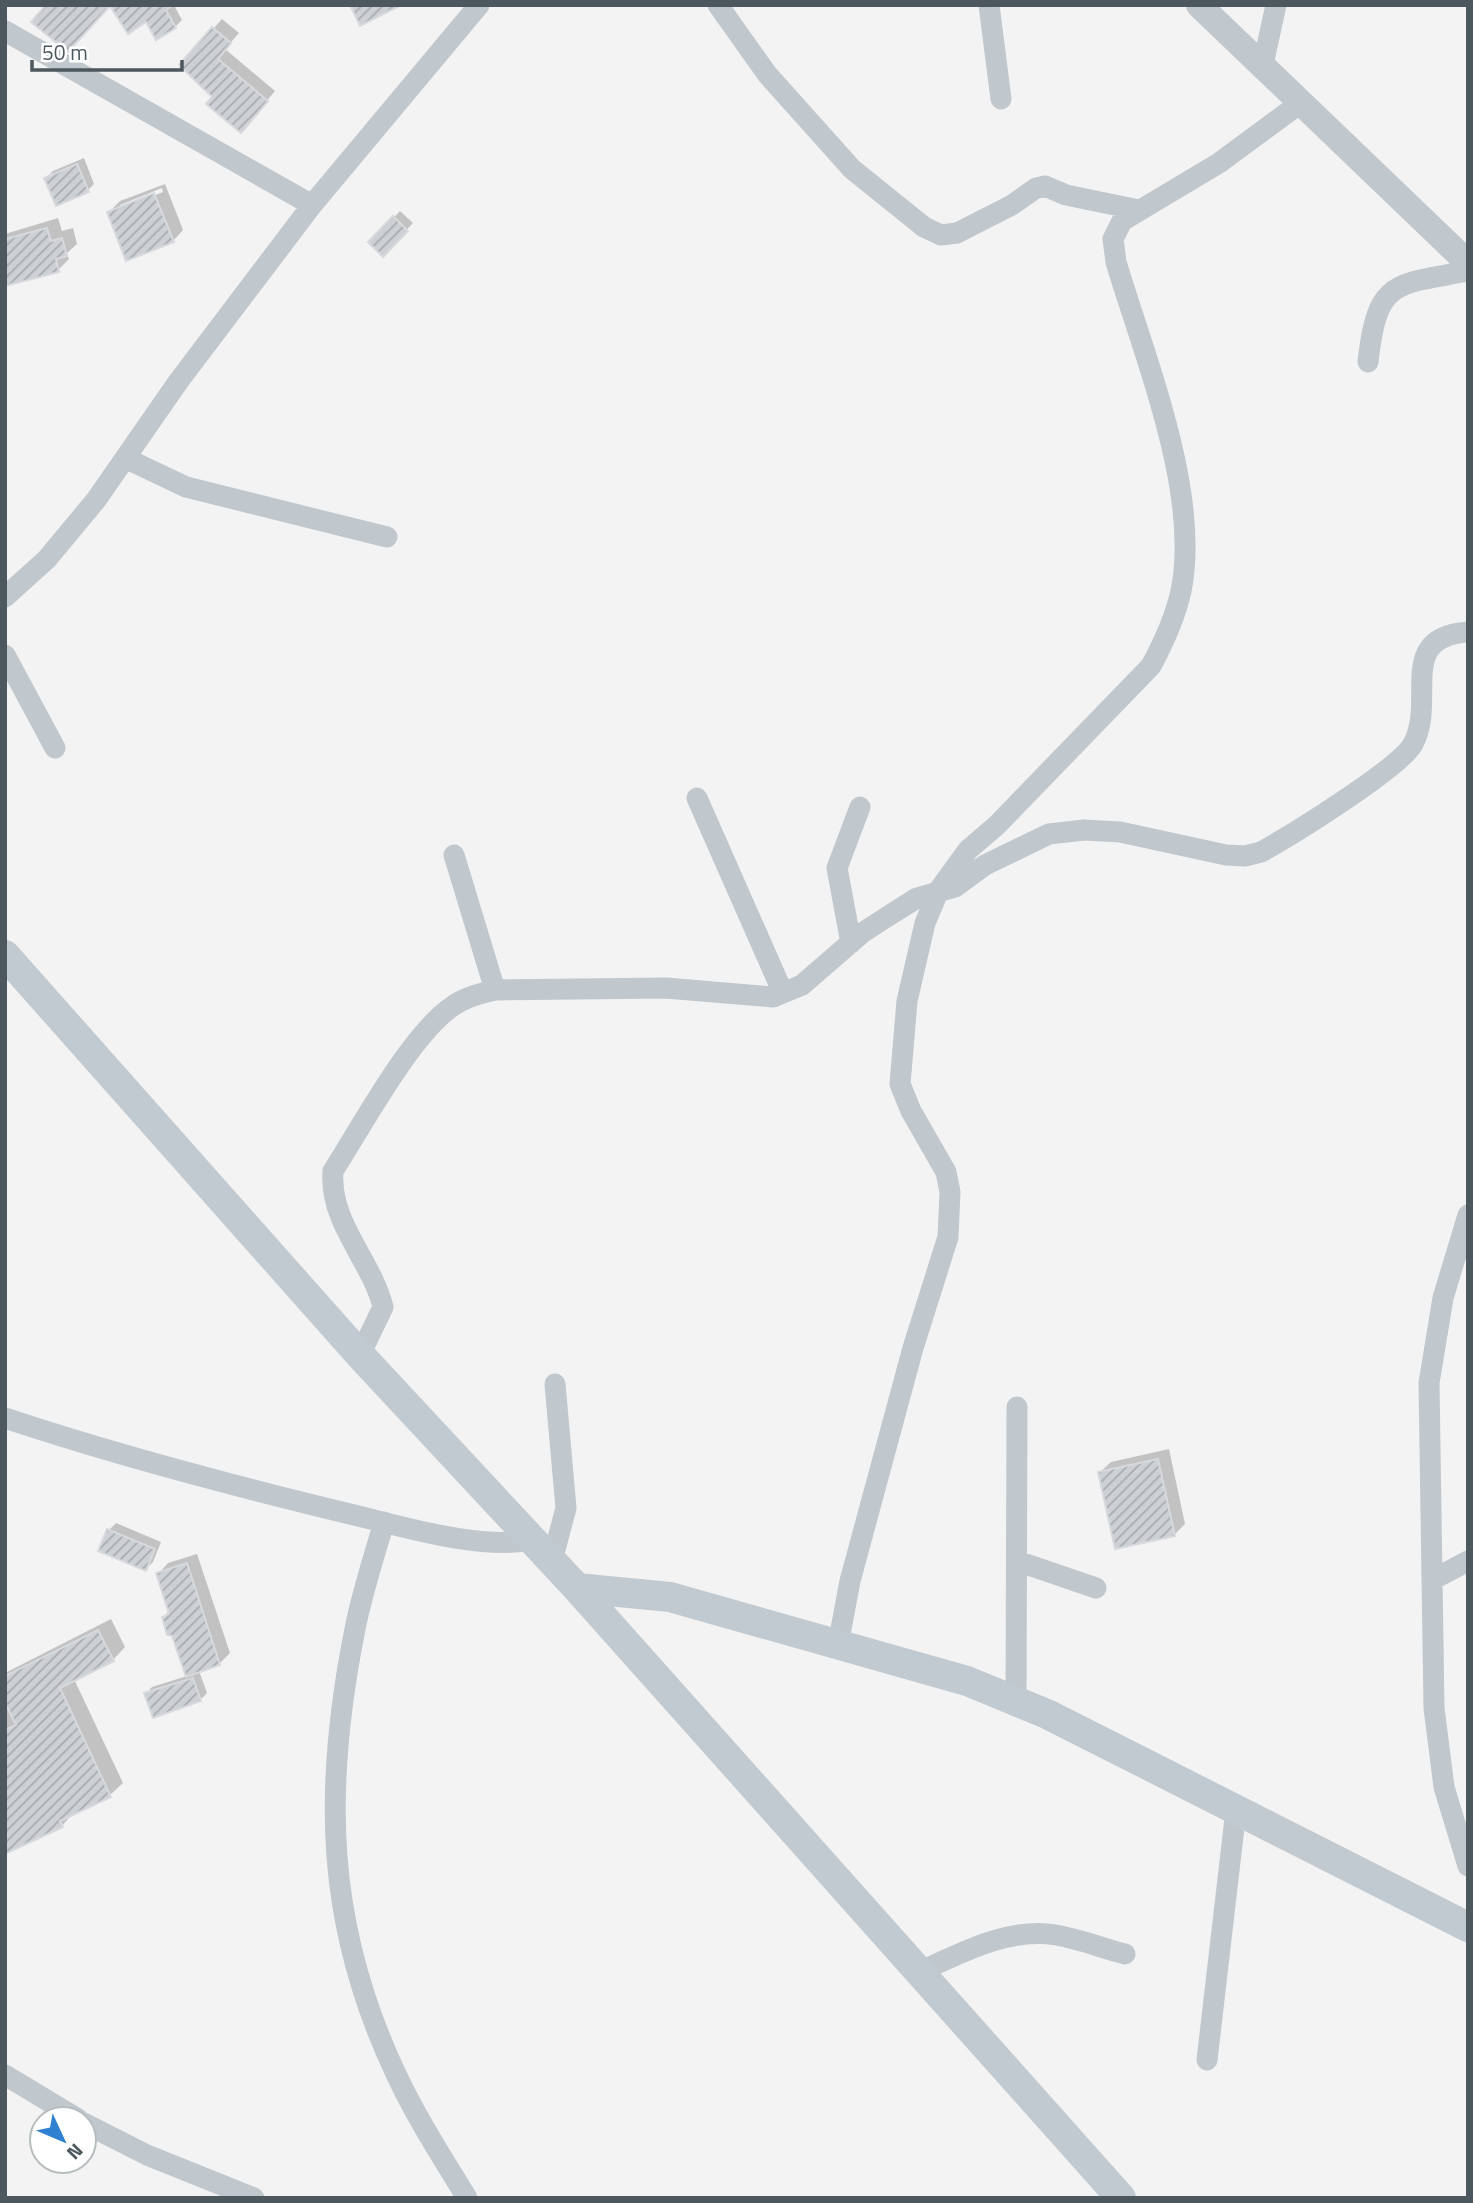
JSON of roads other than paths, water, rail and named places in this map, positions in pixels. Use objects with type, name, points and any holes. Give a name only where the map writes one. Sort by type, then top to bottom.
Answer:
[{"type":"main road","points":[[5,955],[360,1355],[577,1588],[1121,2198]]},
{"type":"main road","points":[[577,1588],[670,1598],[967,1681],[1016,1701],[1468,1927]]},
{"type":"street","points":[[5,597],[47,559],[96,500],[312,205],[479,5]]},
{"type":"street","points":[[718,5],[768,74],[852,169],[924,227],[941,235],[957,233],[1012,205],[1036,188],[1045,187],[1066,195],[1139,210]]},
{"type":"street","points":[[989,5],[1001,99]]},
{"type":"street","points":[[1199,5],[1262,69],[1468,263]]},
{"type":"street","points":[[1262,69],[1276,5]]},
{"type":"street","points":[[5,31],[312,205]]},
{"type":"street","points":[[838,1644],[850,1581],[913,1348],[948,1237],[950,1192],[946,1172],[911,1111],[900,1084],[907,1001],[925,923],[939,890],[968,850],[997,825],[1151,666],[1167,636],[1181,590],[1185,535],[1168,429],[1119,273],[1113,239],[1122,221],[1219,163],[1299,104]]},
{"type":"street","points":[[1368,362],[1372,327],[1378,308],[1387,296],[1412,282],[1468,271]]},
{"type":"street","points":[[125,458],[186,487],[387,537]]},
{"type":"street","points":[[360,1355],[383,1307],[367,1268],[340,1219],[331,1191],[333,1171],[424,1034],[450,1008],[471,995],[495,990],[666,989],[773,997],[802,985],[851,943],[892,913],[939,890],[956,887],[1012,849],[1049,834],[1084,830],[1153,838],[1226,855],[1245,856],[1261,852],[1401,759],[1420,730],[1423,713],[1422,666],[1427,649],[1437,639],[1468,632]]},
{"type":"street","points":[[5,655],[55,748]]},
{"type":"street","points":[[696,798],[783,993]]},
{"type":"street","points":[[851,943],[837,868],[860,807]]},
{"type":"street","points":[[454,855],[495,990]]},
{"type":"street","points":[[1468,1215],[1443,1298],[1429,1383],[1434,1708],[1444,1787],[1468,1866]]},
{"type":"street","points":[[5,1418],[148,1463],[384,1522],[543,1551],[566,1508],[555,1384]]},
{"type":"street","points":[[1016,1701],[1017,1407]]},
{"type":"street","points":[[384,1522],[355,1628],[349,1667],[333,1799],[334,1850],[346,1928],[363,1989],[395,2073],[460,2192]]},
{"type":"street","points":[[1432,1580],[1468,1561]]},
{"type":"street","points":[[1017,1562],[1096,1588]]},
{"type":"street","points":[[1207,2060],[1236,1810]]},
{"type":"street","points":[[919,1972],[976,1945],[1027,1934],[1054,1935],[1125,1954]]},
{"type":"street","points":[[5,2075],[55,2105]]},
{"type":"street","points":[[98,2130],[147,2155],[254,2198]]}]
